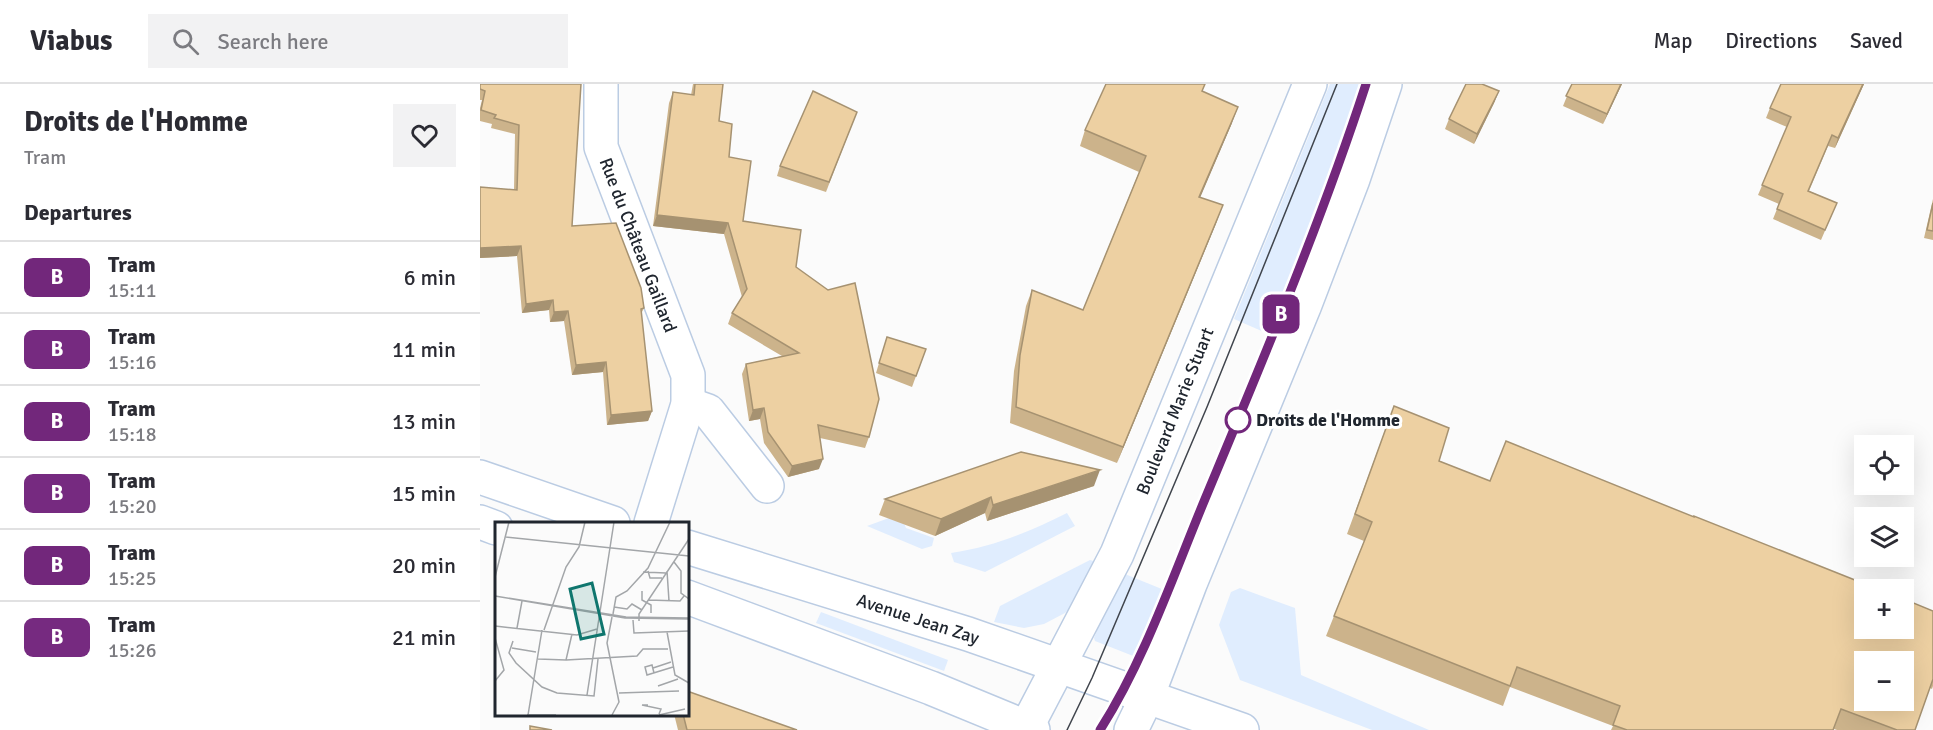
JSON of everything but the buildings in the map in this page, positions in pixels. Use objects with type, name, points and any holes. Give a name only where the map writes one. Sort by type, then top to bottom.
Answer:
[{"type":"main road","name":"Rue du Château Gaillard","points":[[601,84],[601,147],[688,375],[688,404],[651,522]]},
{"type":"main road","name":"Boulevard Marie Stuart","points":[[1028,729],[1117,554],[1310,84]]},
{"type":"main road","points":[[1131,730],[1147,697],[1190,584],[1304,307],[1353,179],[1384,84]]},
{"type":"main road","points":[[688,404],[708,411],[767,486]]},
{"type":"main road","points":[[480,477],[610,522]]},
{"type":"main road","points":[[480,522],[495,528]]},
{"type":"main road","name":"Avenue Jean Zay","points":[[688,547],[968,634],[1242,730]]},
{"type":"main road","points":[[688,597],[932,688],[1028,729]]},
{"type":"shaded area","points":[[1330,84],[1375,84],[1280,339],[1234,319]]},
{"type":"shaded area","points":[[1067,513],[1075,526],[985,572],[954,562],[951,553],[982,547],[1010,538]]},
{"type":"shaded area","points":[[900,514],[906,528],[934,538],[932,546],[922,549],[867,526]]},
{"type":"shaded area","points":[[1090,560],[1103,564],[1090,590],[1065,613],[1044,624],[1024,628],[994,622],[1000,606]]},
{"type":"shaded area","points":[[1120,572],[1174,594],[1146,661],[1095,641],[1094,638]]},
{"type":"shaded area","points":[[1240,588],[1295,608],[1301,675],[1429,730],[1372,730],[1240,680],[1219,625],[1231,592]]},
{"type":"shaded area","points":[[821,612],[948,660],[944,671],[816,623]]},
{"type":"tram line","points":[[1067,730],[1092,678],[1207,407],[1337,84]]},
{"type":"tram line","points":[[1100,730],[1131,676],[1157,619],[1310,243],[1366,84]]},
{"type":"tram line","name":"B","points":[[1100,730],[1149,634],[1238,422],[1319,219],[1366,84]]},
{"type":"place","name":"Droits de l'Homme","points":[[1238,420]]}]
